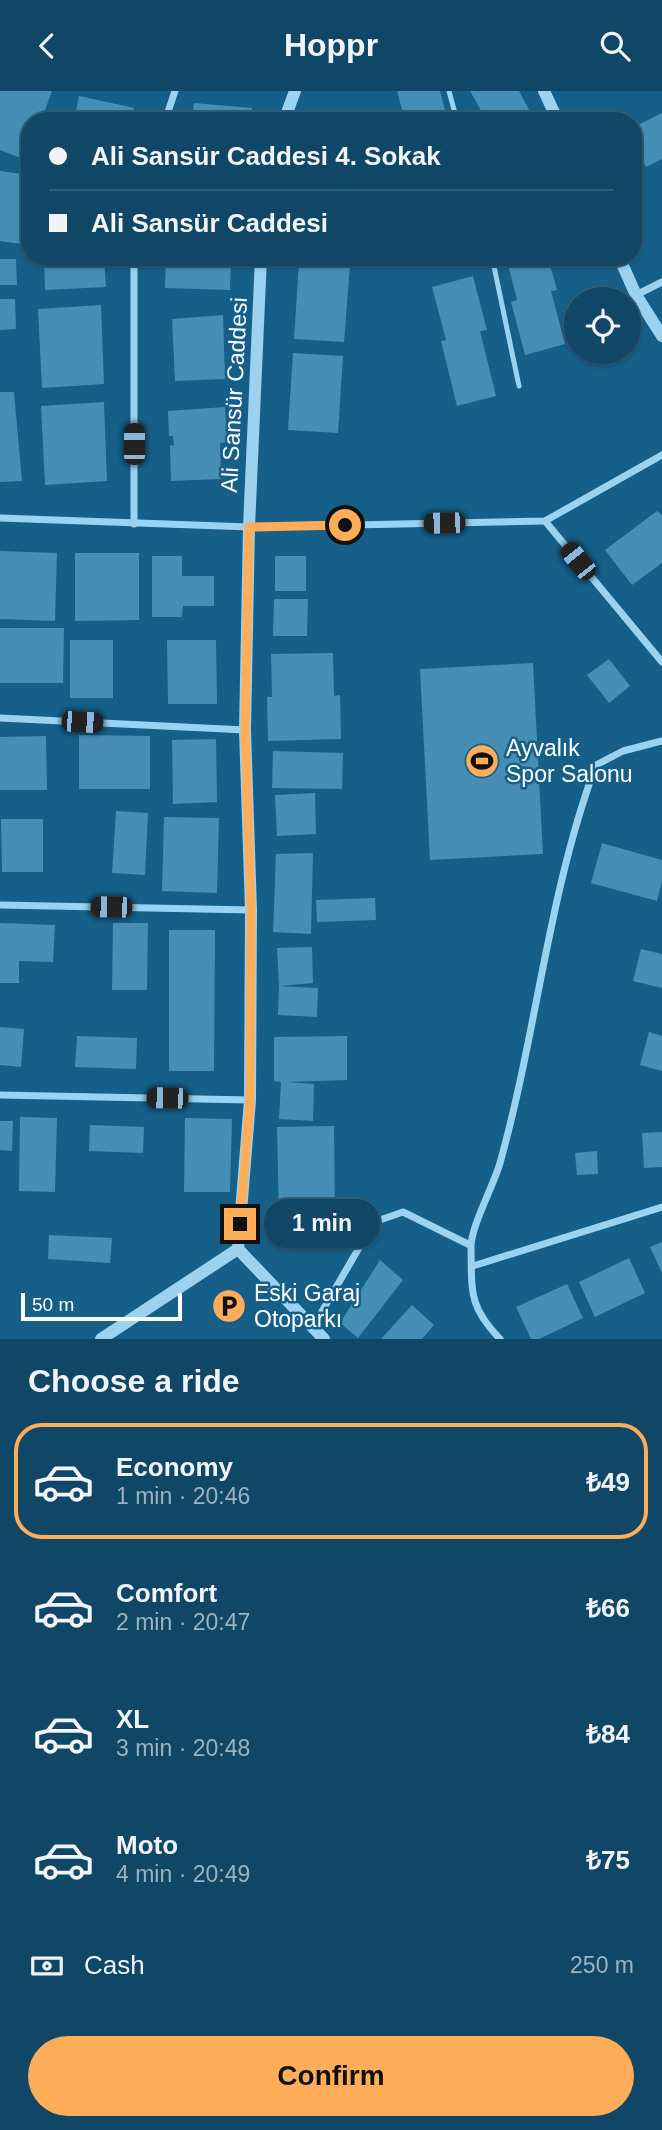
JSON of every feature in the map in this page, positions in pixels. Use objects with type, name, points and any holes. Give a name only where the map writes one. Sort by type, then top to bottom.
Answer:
[{"type":"street","points":[[168,112],[175,91]]},
{"type":"street","points":[[287,112],[295,91]]},
{"type":"street","points":[[544,91],[554,112]]},
{"type":"street","points":[[134,266],[134,524]]},
{"type":"street","name":"Ali Sansür Caddesi","points":[[238,1249],[250,1100],[251,910],[245,730],[249,527],[261,266]]},
{"type":"street","points":[[623,266],[632,287]]},
{"type":"street","points":[[641,292],[662,282]]},
{"type":"street","points":[[641,303],[662,336]]},
{"type":"street","points":[[0,518],[249,527],[545,521],[662,455]]},
{"type":"street","points":[[545,521],[662,663]]},
{"type":"street","points":[[0,718],[245,730]]},
{"type":"street","points":[[500,1339],[480,1318],[471,1293],[473,1266],[470,1244],[500,1164],[549,926],[575,825],[596,765],[623,751],[662,741]]},
{"type":"street","points":[[0,905],[251,910]]},
{"type":"street","points":[[0,1095],[250,1100]]},
{"type":"street","points":[[473,1266],[612,1220],[662,1207]]},
{"type":"street","points":[[313,1327],[374,1222],[403,1212],[470,1244]]},
{"type":"street","points":[[101,1339],[238,1249],[324,1339]]},
{"type":"lane","points":[[449,91],[455,112]]},
{"type":"lane","points":[[494,266],[519,386]]},
{"type":"building","points":[[0,91],[52,91],[44,112],[21,112],[21,158],[0,150]]},
{"type":"building","points":[[397,91],[440,91],[445,112],[403,112]]},
{"type":"building","points":[[470,91],[519,91],[530,112],[482,112]]},
{"type":"building","points":[[79,96],[134,108],[133,112],[76,112]]},
{"type":"building","points":[[194,103],[252,108],[251,112],[193,112]]},
{"type":"building","points":[[662,113],[662,159],[646,167],[642,159],[642,123]]},
{"type":"building","points":[[0,171],[21,174],[21,244],[0,241]]},
{"type":"building","points":[[0,259],[16,259],[17,285],[0,285]]},
{"type":"building","points":[[44,266],[105,266],[106,287],[45,290]]},
{"type":"building","points":[[166,266],[231,266],[230,290],[165,288]]},
{"type":"building","points":[[299,266],[350,266],[344,342],[294,339]]},
{"type":"building","points":[[508,266],[550,266],[557,290],[551,291],[564,344],[525,355],[511,302],[517,300]]},
{"type":"building","points":[[473,276],[487,330],[480,331],[496,396],[457,406],[441,341],[446,340],[432,287]]},
{"type":"building","points":[[0,299],[15,299],[16,329],[0,330]]},
{"type":"building","points":[[101,305],[104,384],[42,388],[38,309]]},
{"type":"building","points":[[223,315],[225,379],[175,381],[172,319]]},
{"type":"building","points":[[293,353],[343,356],[338,433],[288,430]]},
{"type":"building","points":[[0,392],[14,392],[22,481],[0,482]]},
{"type":"building","points":[[104,402],[107,481],[45,485],[41,406]]},
{"type":"building","points":[[225,407],[227,442],[220,443],[221,479],[171,481],[170,445],[174,446],[173,436],[169,436],[168,411]]},
{"type":"building","points":[[657,511],[662,515],[662,563],[632,585],[605,550]]},
{"type":"building","points":[[0,551],[57,553],[55,621],[0,619]]},
{"type":"building","points":[[75,553],[139,553],[139,620],[75,621]]},
{"type":"building","points":[[152,556],[182,556],[182,576],[214,576],[214,606],[183,606],[182,617],[152,617]]},
{"type":"building","points":[[275,556],[306,556],[306,591],[275,591]]},
{"type":"building","points":[[274,599],[308,599],[307,636],[273,636]]},
{"type":"building","points":[[0,628],[64,628],[63,683],[0,683]]},
{"type":"building","points":[[70,640],[113,640],[113,698],[70,698]]},
{"type":"building","points":[[167,640],[216,640],[217,704],[168,704]]},
{"type":"building","points":[[333,653],[334,696],[340,695],[341,739],[268,741],[267,697],[272,697],[271,654]]},
{"type":"building","points":[[609,659],[630,686],[609,703],[587,675]]},
{"type":"building","name":"Ayvalık Spor Salonu","points":[[533,663],[543,854],[430,860],[420,669]]},
{"type":"building","points":[[79,735],[150,736],[150,789],[79,789]]},
{"type":"building","points":[[46,736],[47,790],[0,790],[0,737]]},
{"type":"building","points":[[216,739],[217,802],[173,804],[172,740]]},
{"type":"building","points":[[273,751],[343,753],[342,789],[272,788]]},
{"type":"building","points":[[315,793],[316,834],[277,836],[275,795]]},
{"type":"building","points":[[116,811],[148,813],[145,875],[112,873]]},
{"type":"building","points":[[164,817],[219,818],[217,893],[162,891]]},
{"type":"building","points":[[1,819],[43,819],[43,872],[2,872]]},
{"type":"building","points":[[602,843],[662,860],[662,881],[657,901],[591,883]]},
{"type":"building","points":[[313,853],[311,934],[273,932],[276,854]]},
{"type":"building","points":[[375,898],[376,920],[317,922],[316,900]]},
{"type":"building","points":[[0,923],[55,925],[53,962],[19,961],[19,983],[0,983]]},
{"type":"building","points":[[113,923],[148,923],[147,990],[112,990]]},
{"type":"building","points":[[169,930],[215,930],[214,1071],[169,1071]]},
{"type":"building","points":[[312,947],[313,983],[279,986],[277,948]]},
{"type":"building","points":[[641,949],[662,954],[662,988],[633,981]]},
{"type":"building","points":[[279,986],[318,988],[317,1017],[278,1015]]},
{"type":"building","points":[[0,1027],[24,1029],[21,1067],[0,1065]]},
{"type":"building","points":[[649,1032],[662,1036],[662,1071],[640,1065]]},
{"type":"building","points":[[77,1036],[137,1038],[136,1069],[75,1067]]},
{"type":"building","points":[[347,1036],[347,1080],[287,1082],[314,1084],[313,1121],[279,1119],[281,1082],[274,1081],[274,1037]]},
{"type":"building","points":[[20,1117],[57,1118],[55,1192],[19,1191]]},
{"type":"building","points":[[185,1118],[232,1119],[230,1192],[184,1192]]},
{"type":"building","points":[[0,1121],[13,1121],[12,1151],[0,1150]]},
{"type":"building","points":[[90,1125],[144,1127],[143,1153],[89,1151]]},
{"type":"building","points":[[334,1126],[335,1217],[279,1217],[277,1127]]},
{"type":"building","points":[[662,1132],[662,1167],[644,1168],[642,1133]]},
{"type":"building","points":[[597,1151],[598,1174],[577,1175],[575,1153]]},
{"type":"building","points":[[49,1235],[112,1238],[110,1263],[48,1259]]},
{"type":"building","points":[[662,1242],[662,1273],[650,1247]]},
{"type":"building","points":[[629,1258],[645,1293],[595,1317],[579,1282]]},
{"type":"building","points":[[380,1260],[403,1280],[358,1338],[340,1323]]},
{"type":"building","points":[[567,1284],[583,1318],[539,1339],[531,1339],[516,1307]]},
{"type":"building","points":[[412,1305],[434,1325],[422,1339],[381,1339]]},
{"type":"place","name":"Ayvalık Spor Salonu","points":[[482,761]]},
{"type":"place","name":"Eski Garaj Otoparkı","points":[[229,1306]]},
{"type":"route","points":[[240,1224],[250,1100],[251,910],[245,730],[249,527],[345,525]]}]
